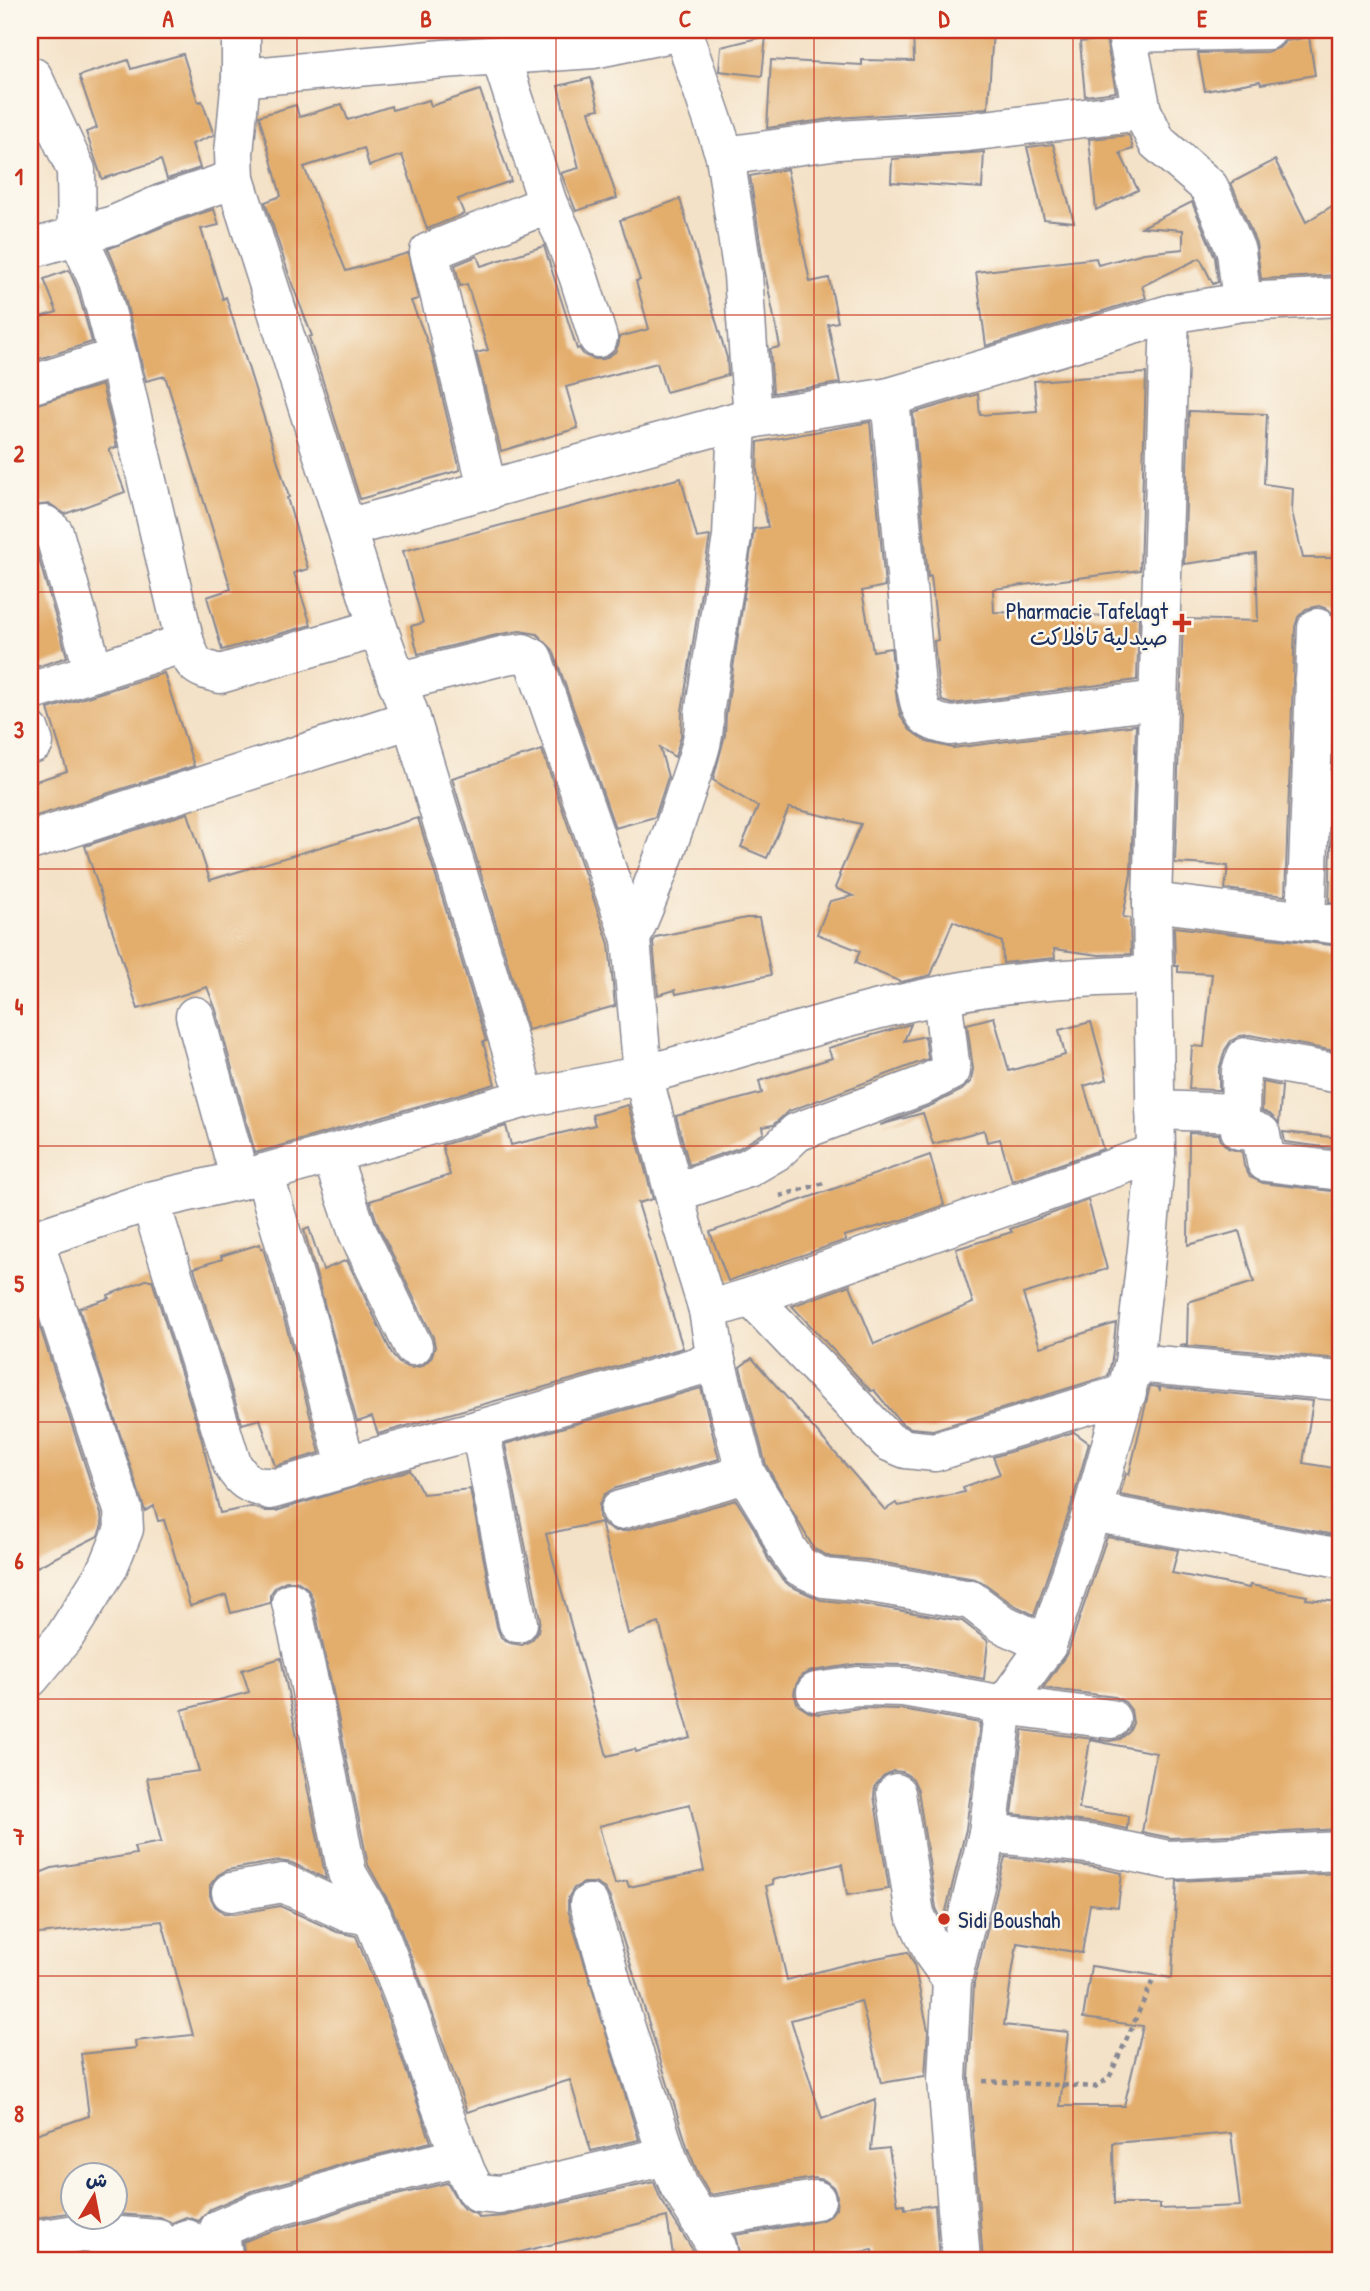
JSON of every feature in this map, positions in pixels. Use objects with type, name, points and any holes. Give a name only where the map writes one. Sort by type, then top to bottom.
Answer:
[{"type":"street","points":[[241,30],[235,179],[378,628],[411,719],[526,1098]]},
{"type":"street","points":[[241,78],[443,44],[500,55],[594,49],[682,30],[725,156],[743,275],[745,420],[732,537],[704,715],[705,725],[697,762],[671,839],[631,939]]},
{"type":"street","points":[[1242,302],[1236,251],[1209,187],[1157,142],[1142,111],[1127,32],[1268,30]]},
{"type":"street","points":[[500,55],[548,204],[574,264],[597,338]]},
{"type":"street","points":[[30,76],[33,76],[76,170],[77,234],[98,281],[185,643],[193,664],[220,674],[378,628]]},
{"type":"street","points":[[725,156],[838,140],[968,132],[1142,111]]},
{"type":"street","points":[[30,249],[114,225],[161,204],[235,179]]},
{"type":"street","points":[[488,491],[429,252],[548,204]]},
{"type":"street","points":[[347,528],[745,420],[890,397],[1170,314],[1242,302],[1340,297]]},
{"type":"street","points":[[961,2261],[947,2079],[952,1980],[988,1833],[1004,1705],[1047,1645],[1092,1512],[1130,1378],[1156,1153],[1152,902],[1170,314]]},
{"type":"street","points":[[30,385],[118,357]]},
{"type":"street","points":[[890,397],[916,687],[921,710],[928,719],[951,726],[1157,700]]},
{"type":"street","points":[[30,528],[45,525],[54,533],[94,672]]},
{"type":"street","points":[[1152,902],[1323,923],[1317,628]]},
{"type":"street","points":[[30,692],[185,643]]},
{"type":"street","points":[[397,682],[506,655],[523,653],[533,658],[631,939],[643,1075],[708,1310],[716,1361],[746,1475],[774,1520],[786,1547],[799,1566],[824,1578],[971,1600],[1001,1623],[1047,1645]]},
{"type":"street","points":[[30,841],[411,719]]},
{"type":"street","points":[[30,1678],[65,1636],[79,1614],[108,1568],[124,1529],[124,1510],[31,1236],[150,1201],[252,1177],[526,1098],[643,1075],[860,1014],[942,995],[1061,978],[1153,975]]},
{"type":"street","points":[[674,1194],[748,1168],[777,1151],[797,1132],[924,1085],[951,1070],[942,995]]},
{"type":"street","points":[[195,1016],[252,1177],[308,1323],[346,1465]]},
{"type":"street","points":[[1340,1073],[1245,1057],[1241,1071],[1240,1113],[1240,1130],[1261,1134],[1266,1162],[1340,1171]]},
{"type":"street","points":[[1155,1110],[1240,1113]]},
{"type":"street","points":[[708,1310],[1156,1153]]},
{"type":"street","points":[[331,1154],[358,1233],[413,1346]]},
{"type":"street","points":[[150,1201],[232,1464],[239,1477],[259,1488],[269,1487],[270,1490],[346,1468],[346,1465],[716,1361]]},
{"type":"street","points":[[751,1297],[889,1443],[906,1448],[935,1452],[1130,1378],[1340,1381]]},
{"type":"street","points":[[480,1429],[518,1623]]},
{"type":"street","points":[[620,1510],[746,1475]]},
{"type":"street","points":[[1092,1512],[1340,1558]]},
{"type":"street","points":[[291,1602],[347,1873],[372,1916],[405,2000],[460,2157],[474,2188],[479,2193],[488,2195],[667,2156]]},
{"type":"street","points":[[816,1692],[858,1686],[903,1687],[1004,1705],[1111,1719]]},
{"type":"street","points":[[896,1793],[915,1914],[934,1955],[952,1980]]},
{"type":"street","points":[[988,1833],[1097,1845],[1169,1860],[1340,1851]]},
{"type":"street","points":[[231,1892],[283,1883],[346,1912],[372,1916]]},
{"type":"street","points":[[589,1904],[667,2156],[679,2186],[717,2247],[720,2261]]},
{"type":"street","points":[[224,2261],[219,2229],[258,2212],[353,2183],[460,2157]]},
{"type":"street","points":[[699,2219],[817,2200]]},
{"type":"street","points":[[30,2241],[82,2233],[178,2246]]},
{"type":"path","points":[[947,2079],[1075,2088],[1102,2084],[1109,2078],[1154,1978]]},
{"type":"building","points":[[913,30],[993,30],[988,108],[837,118],[767,128],[771,60],[862,65],[862,60],[914,61]]},
{"type":"building","points":[[766,36],[762,76],[719,71],[721,47]]},
{"type":"building","points":[[1309,37],[1315,75],[1205,91],[1198,53],[1267,52],[1279,48],[1286,41]]},
{"type":"building","points":[[1106,39],[1116,92],[1085,96],[1080,42]]},
{"type":"building","points":[[183,54],[198,102],[202,101],[214,135],[192,144],[200,168],[167,179],[161,160],[102,179],[86,132],[97,128],[79,76],[128,60],[131,69]]},
{"type":"building","points":[[591,78],[599,109],[589,111],[617,198],[576,211],[561,173],[579,168],[558,86]]},
{"type":"building","points":[[480,90],[511,181],[458,199],[464,214],[427,229],[402,155],[369,166],[364,148],[304,167],[346,271],[408,253],[418,299],[411,301],[431,351],[460,470],[360,499],[309,337],[312,336],[265,202],[281,196],[259,116],[296,105],[299,117],[342,104],[348,120],[391,106],[392,110],[429,100],[431,106]]},
{"type":"building","points":[[1129,135],[1133,149],[1120,153],[1138,190],[1096,210],[1089,139]]},
{"type":"building","points":[[1053,144],[1074,222],[1044,219],[1027,147]]},
{"type":"building","points":[[984,152],[982,188],[891,182],[892,159]]},
{"type":"building","points":[[1275,160],[1306,222],[1340,201],[1340,275],[1261,279],[1256,243],[1231,183]]},
{"type":"building","points":[[787,169],[810,282],[829,278],[838,322],[828,324],[840,383],[773,393],[770,349],[780,347],[764,268],[750,176]]},
{"type":"building","points":[[680,199],[727,358],[728,375],[666,392],[657,363],[566,387],[578,428],[501,451],[476,353],[488,350],[467,284],[460,286],[455,265],[477,256],[481,266],[544,246],[577,349],[593,359],[604,359],[615,352],[619,337],[649,329],[636,281],[640,280],[620,220]]},
{"type":"building","points":[[1192,202],[1215,257],[1218,282],[1213,284],[1200,258],[1142,286],[1146,298],[986,346],[976,272],[1096,258],[1098,265],[1144,253],[1183,249],[1183,230],[1142,227]]},
{"type":"building","points":[[214,209],[219,225],[201,229],[223,299],[226,297],[289,497],[287,498],[308,569],[294,573],[311,625],[222,650],[207,597],[231,589],[165,376],[146,381],[119,275],[108,249]]},
{"type":"building","points":[[69,270],[77,288],[92,342],[30,362],[30,320],[57,312],[44,279]]},
{"type":"building","points":[[1146,373],[1140,570],[993,589],[994,612],[1139,617],[1137,680],[952,704],[942,701],[938,684],[934,641],[938,640],[931,576],[928,577],[913,413],[978,394],[980,415],[1037,411],[1034,381]]},
{"type":"building","points":[[102,385],[117,447],[109,449],[125,492],[65,514],[50,504],[30,506],[30,406]]},
{"type":"building","points":[[1189,411],[1267,414],[1264,484],[1293,488],[1292,512],[1303,558],[1340,558],[1340,903],[1329,902],[1339,629],[1336,617],[1328,609],[1319,606],[1306,609],[1298,617],[1295,627],[1285,896],[1225,889],[1228,866],[1175,863],[1183,619],[1258,621],[1256,554],[1184,564]]},
{"type":"building","points":[[870,422],[885,586],[862,591],[873,651],[891,648],[897,701],[901,717],[910,730],[927,742],[953,748],[1136,725],[1131,874],[1123,917],[1130,918],[1131,954],[1099,955],[1054,949],[1055,958],[1003,963],[1002,942],[953,921],[931,975],[901,982],[855,963],[860,951],[817,934],[830,901],[853,896],[835,888],[861,824],[789,808],[767,858],[741,847],[758,807],[713,780],[725,735],[754,529],[768,527],[757,471],[758,442]]},
{"type":"building","points":[[681,478],[697,538],[710,536],[682,711],[681,736],[675,757],[660,748],[668,777],[655,817],[615,828],[553,650],[537,634],[520,631],[418,654],[411,626],[423,623],[403,551]]},
{"type":"building","points":[[30,549],[36,549],[67,657],[30,669]]},
{"type":"building","points":[[164,673],[194,766],[30,818],[30,783],[67,771],[48,709]]},
{"type":"building","points":[[542,750],[609,944],[615,1006],[528,1030],[452,778]]},
{"type":"building","points":[[188,813],[210,880],[418,818],[486,1041],[483,1042],[495,1084],[255,1153],[216,1010],[207,987],[138,1009],[85,846]]},
{"type":"building","points":[[746,918],[759,918],[771,975],[676,994],[675,990],[658,995],[653,942],[656,937]]},
{"type":"building","points":[[1174,927],[1340,946],[1340,1052],[1250,1035],[1240,1036],[1231,1041],[1225,1050],[1219,1070],[1219,1090],[1189,1089],[1192,1046],[1204,1047],[1212,974],[1178,972],[1178,966],[1175,966]]},
{"type":"building","points":[[994,1017],[1009,1071],[1065,1055],[1059,1030],[1091,1022],[1107,1079],[1084,1086],[1103,1149],[1012,1181],[1000,1139],[987,1142],[984,1130],[933,1144],[923,1113],[880,1125],[962,1090],[971,1081],[973,1069],[967,1024]]},
{"type":"building","points":[[911,1024],[904,1041],[925,1036],[928,1059],[789,1111],[773,1125],[763,1127],[764,1133],[739,1148],[689,1165],[676,1116],[762,1093],[759,1081],[832,1058],[828,1048]]},
{"type":"building","points":[[1263,1082],[1282,1086],[1279,1123],[1270,1114],[1262,1111]]},
{"type":"building","points":[[628,1105],[653,1199],[638,1203],[683,1348],[378,1434],[372,1417],[357,1422],[304,1230],[309,1228],[323,1270],[347,1260],[393,1356],[400,1364],[411,1368],[422,1366],[431,1358],[435,1347],[433,1337],[378,1225],[370,1201],[450,1175],[442,1145],[506,1126],[511,1145],[595,1125],[592,1115]]},
{"type":"building","points":[[1283,1132],[1340,1138],[1340,1149],[1285,1142]]},
{"type":"building","points":[[1189,1133],[1219,1134],[1221,1141],[1228,1148],[1242,1152],[1244,1166],[1250,1177],[1263,1183],[1340,1192],[1340,1359],[1179,1345],[1187,1344],[1188,1302],[1254,1282],[1239,1231],[1188,1245]]},
{"type":"building","points":[[930,1155],[944,1205],[844,1236],[846,1240],[728,1281],[710,1232]]},
{"type":"building","points":[[1088,1200],[1107,1269],[1023,1294],[1040,1347],[1116,1323],[1108,1376],[933,1430],[911,1428],[902,1424],[874,1390],[871,1391],[792,1306],[850,1285],[874,1344],[973,1303],[956,1249],[1012,1232],[1010,1229]]},
{"type":"building","points":[[260,1244],[287,1329],[320,1453],[275,1466],[260,1419],[242,1424],[194,1268]]},
{"type":"building","points":[[152,1280],[201,1437],[220,1513],[251,1507],[276,1511],[410,1470],[423,1494],[470,1489],[497,1627],[501,1637],[510,1643],[522,1645],[532,1640],[538,1631],[540,1619],[505,1444],[701,1388],[719,1459],[613,1489],[604,1495],[599,1505],[599,1517],[605,1526],[615,1531],[626,1531],[736,1500],[755,1530],[768,1559],[790,1586],[821,1600],[962,1621],[988,1641],[984,1679],[907,1665],[858,1664],[802,1675],[794,1694],[798,1705],[809,1712],[819,1714],[859,1708],[901,1709],[980,1723],[966,1829],[943,1923],[936,1908],[918,1790],[913,1779],[903,1772],[893,1771],[883,1776],[875,1786],[874,1796],[889,1889],[847,1895],[842,1864],[772,1880],[773,1884],[766,1886],[787,1980],[851,1963],[908,1952],[914,1964],[928,2030],[925,2076],[881,2083],[861,2001],[791,2020],[822,2119],[876,2099],[871,2150],[889,2148],[898,2205],[904,2204],[905,2209],[935,2205],[939,2261],[875,2261],[873,2250],[795,2261],[741,2261],[735,2235],[820,2221],[829,2217],[836,2208],[837,2196],[833,2187],[824,2180],[813,2178],[710,2195],[688,2149],[610,1898],[605,1889],[595,1883],[584,1883],[574,1888],[568,1898],[568,1910],[639,2140],[591,2151],[570,2080],[467,2112],[392,1908],[368,1865],[312,1597],[307,1588],[297,1581],[286,1581],[276,1586],[270,1595],[270,1603],[231,1613],[226,1595],[190,1606],[164,1520],[158,1521],[154,1506],[145,1511],[79,1308],[109,1298],[108,1295]],"holes":[[[601,1522],[628,1634],[659,1623],[691,1738],[636,1752],[635,1749],[607,1756],[546,1534]],[[690,1804],[704,1871],[629,1887],[627,1881],[615,1884],[599,1826]]]},
{"type":"building","points":[[38,1321],[101,1514],[102,1525],[98,1536],[37,1567],[30,1551],[30,1323]]},
{"type":"building","points":[[752,1358],[885,1510],[896,1503],[899,1506],[965,1492],[963,1487],[1000,1474],[993,1457],[1074,1432],[1089,1443],[1034,1615],[975,1579],[868,1560],[830,1557],[814,1549],[766,1465],[740,1367]]},
{"type":"building","points":[[1150,1386],[1158,1387],[1160,1391],[1160,1387],[1313,1401],[1303,1463],[1340,1469],[1340,1536],[1120,1495],[1126,1473],[1129,1475]]},
{"type":"building","points":[[1107,1537],[1178,1550],[1172,1573],[1307,1596],[1306,1599],[1340,1602],[1336,1666],[1340,1667],[1340,1693],[1335,1732],[1340,1731],[1340,1829],[1171,1838],[1142,1832],[1156,1753],[1090,1740],[1079,1809],[1128,1816],[1127,1829],[1099,1823],[1012,1814],[1023,1730],[1109,1741],[1120,1739],[1129,1732],[1133,1723],[1131,1710],[1125,1702],[1115,1697],[1043,1688],[1068,1652]]},
{"type":"building","points":[[281,1658],[326,1879],[292,1863],[279,1861],[227,1870],[218,1875],[210,1885],[210,1896],[215,1906],[224,1913],[235,1914],[280,1906],[337,1932],[356,1936],[431,2142],[348,2162],[252,2191],[210,2209],[199,2221],[186,2217],[172,2223],[160,2217],[130,2215],[130,2162],[60,2162],[60,2214],[30,2219],[30,2136],[89,2116],[81,2054],[136,2048],[135,2041],[193,2035],[162,1921],[30,1935],[30,1877],[52,1868],[136,1854],[134,1847],[161,1842],[147,1778],[199,1771],[182,1710],[249,1692],[242,1670]]},
{"type":"building","points":[[1005,1857],[1094,1867],[1122,1873],[1118,1907],[1090,1904],[1082,1953],[1017,1943],[1004,2025],[1068,2032],[1060,2106],[1124,2106],[1143,2026],[1083,2018],[1091,1966],[1172,1978],[1177,1881],[1340,1873],[1340,2261],[983,2261],[969,2079],[974,1983]],"holes":[[[1231,2133],[1240,2206],[1160,2209],[1160,2204],[1114,2204],[1113,2143]]]},
{"type":"building","points":[[654,2182],[660,2198],[698,2261],[674,2261],[667,2217],[482,2261],[245,2261],[243,2242],[265,2233],[359,2204],[447,2183],[464,2209],[479,2218],[504,2216]]},
{"type":"building","points":[[85,2255],[156,2261],[87,2261]]},
{"type":"place","name":"Pharmacie Tafelagt صيدلية تافلاكت","points":[[1182,623]]},
{"type":"place","name":"Sidi Boushah","points":[[944,1919]]}]
